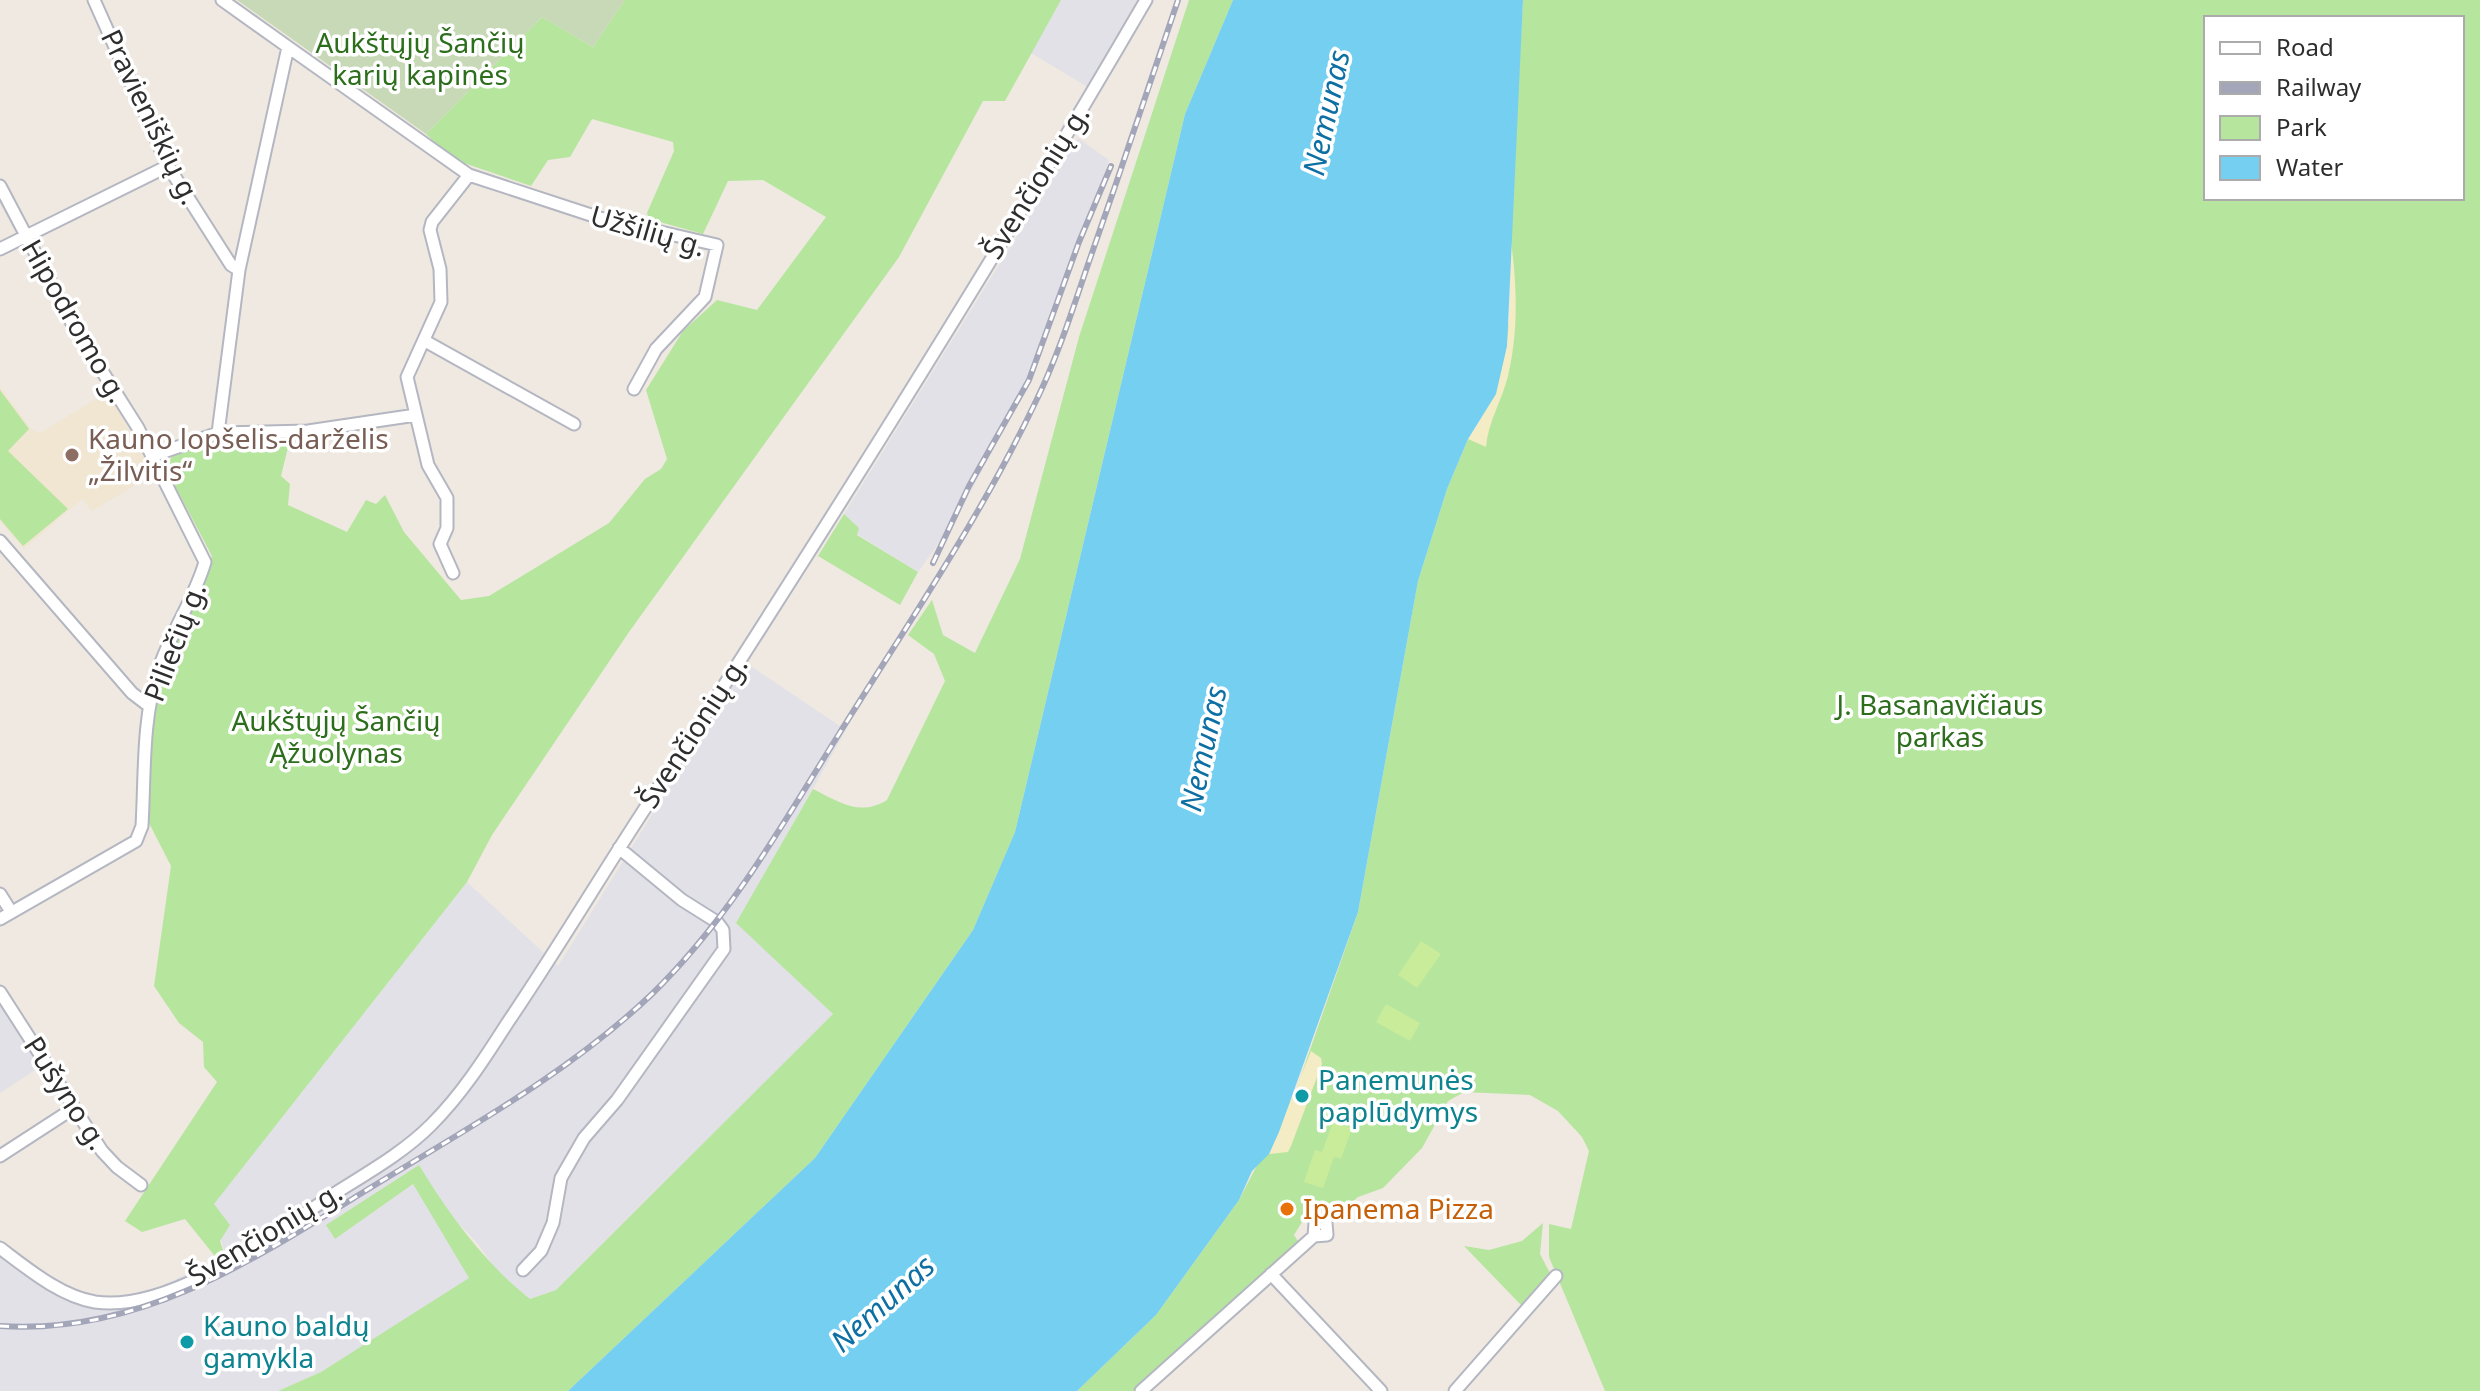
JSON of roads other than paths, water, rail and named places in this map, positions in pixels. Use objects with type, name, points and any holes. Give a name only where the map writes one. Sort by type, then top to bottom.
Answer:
[{"type":"street","name":"Pravieniškių g.","points":[[94,0],[168,166],[231,265],[239,270]]},
{"type":"street","points":[[218,433],[239,270],[288,47],[222,0]]},
{"type":"street","name":"Švenčionių g.","points":[[0,1248],[56,1287],[93,1302],[136,1300],[195,1279],[268,1239],[389,1159],[427,1130],[473,1074],[865,462],[1146,0]]},
{"type":"street","name":"Užšilių g.","points":[[288,47],[469,175],[622,224],[717,245],[705,297],[656,349],[634,389]]},
{"type":"street","points":[[0,249],[168,166]]},
{"type":"street","points":[[453,573],[440,544],[447,528],[447,498],[428,465],[407,377],[441,302],[442,289],[430,230],[469,175]]},
{"type":"street","name":"Hipodromo g.","points":[[0,186],[73,325],[152,456]]},
{"type":"street","points":[[425,341],[574,424]]},
{"type":"street","points":[[152,456],[218,433],[308,431],[416,415]]},
{"type":"street","name":"Piliečių g.","points":[[0,919],[10,910],[112,858],[136,841],[142,826],[149,706],[159,669],[205,562],[152,456]]},
{"type":"street","points":[[0,541],[132,693],[149,706]]},
{"type":"street","points":[[523,1270],[541,1251],[553,1223],[561,1178],[584,1138],[617,1100],[724,949],[723,930],[717,922],[682,900],[619,848]]},
{"type":"street","points":[[0,894],[10,910]]},
{"type":"street","name":"Pušyno g.","points":[[0,992],[112,1163],[141,1185]]},
{"type":"street","points":[[0,1156],[74,1108]]},
{"type":"street","points":[[1141,1391],[1314,1236]]},
{"type":"street","points":[[1271,1274],[1381,1391]]},
{"type":"street","points":[[1455,1391],[1556,1276]]},
{"type":"water","name":"Nemunas","points":[[1233,0],[1523,0],[1507,346],[1496,394],[1468,439],[1447,489],[1418,581],[1358,912],[1269,1154],[1252,1171],[1239,1200],[1156,1315],[1077,1391],[568,1391],[815,1158],[973,930],[1015,832],[1185,114]]},
{"type":"railway","points":[[0,1326],[50,1326],[97,1319],[143,1307],[231,1270],[315,1222],[547,1078],[619,1024],[680,965],[730,902],[775,836],[942,570],[1015,444],[1060,345],[1178,0]]},
{"type":"railway","points":[[933,563],[969,486],[1029,380],[1079,242],[1111,166]]},
{"type":"place","name":"Kauno lopšelis-darželis „Žilvitis“","points":[[72,455]]},
{"type":"place","name":"Panemunės paplūdymys","points":[[1302,1096]]},
{"type":"place","name":"Ipanema Pizza","points":[[1287,1209]]},
{"type":"place","name":"Kauno baldų gamykla","points":[[187,1342]]},
{"type":"park label","name":"Aukštųjų Šančių karių kapinės","points":[[420,59]]},
{"type":"park label","name":"J. Basanavičiaus parkas","points":[[1940,721]]},
{"type":"park label","name":"Aukštųjų Šančių Ąžuolynas","points":[[336,737]]}]
